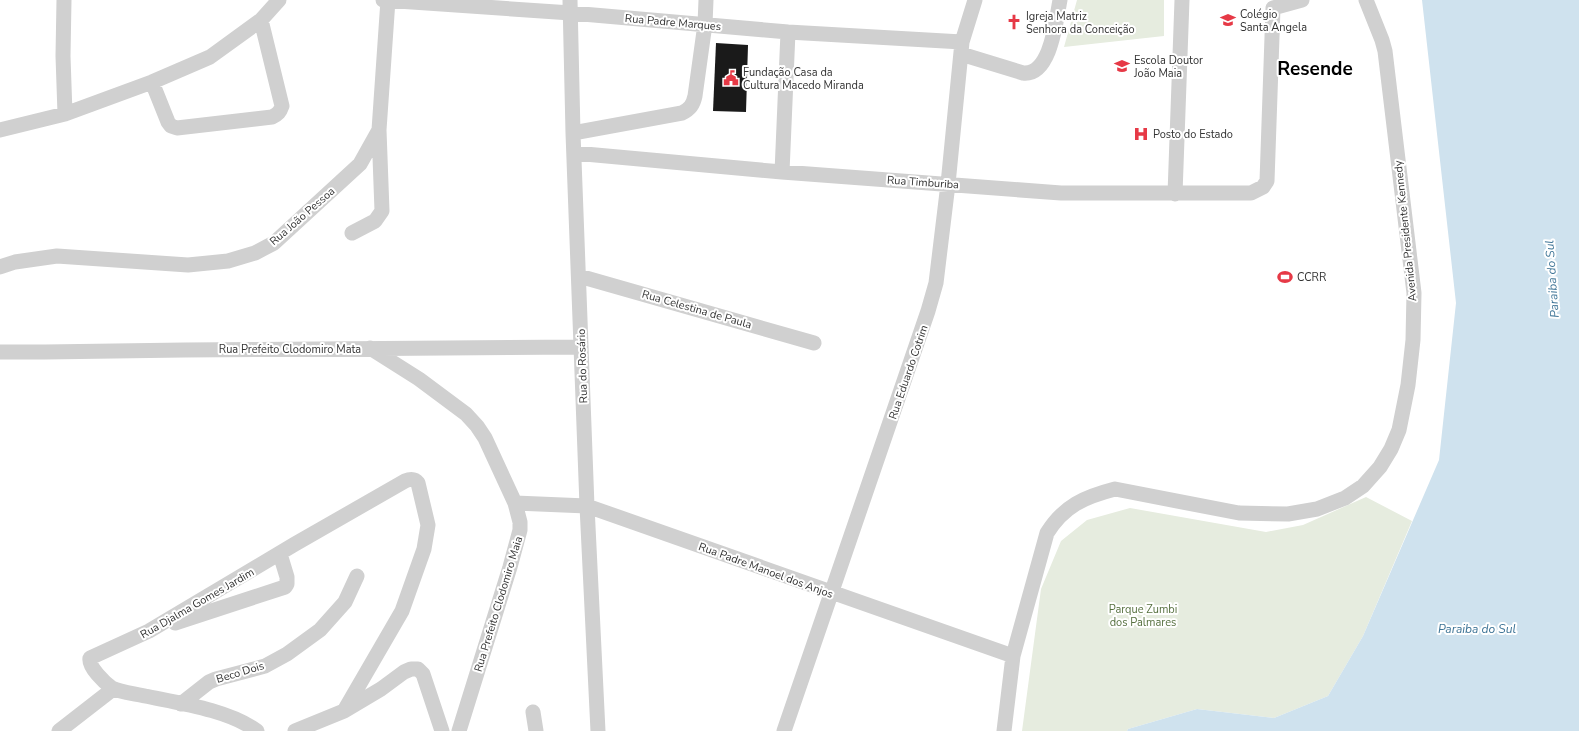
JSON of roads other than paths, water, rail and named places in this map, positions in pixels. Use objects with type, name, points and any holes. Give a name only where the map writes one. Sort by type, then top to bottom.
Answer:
[{"type":"street","points":[[64,0],[63,56],[66,114]]},
{"type":"street","points":[[0,130],[66,114],[152,82],[210,57],[261,20],[279,0]]},
{"type":"street","name":"Rua Padre Marques","points":[[386,0],[571,7],[705,24],[962,48],[1023,73],[1028,73],[1042,65],[1048,53],[1060,0]]},
{"type":"street","name":"Rua João Pessoa","points":[[0,267],[15,262],[57,256],[188,265],[228,261],[255,253],[274,243],[360,164],[379,130],[386,0]]},
{"type":"street","points":[[573,134],[682,113],[688,110],[692,105],[695,96],[705,24],[706,0]]},
{"type":"street","name":"Rua Eduardo Cotrim","points":[[784,731],[928,311],[936,283],[962,48],[974,0]]},
{"type":"street","points":[[1175,194],[1182,0]]},
{"type":"street","points":[[1268,4],[1302,0]]},
{"type":"street","name":"Avenida Presidente Kennedy","points":[[1004,731],[1013,656],[1047,533],[1056,518],[1071,506],[1095,494],[1115,489],[1239,513],[1288,514],[1310,511],[1345,498],[1363,486],[1380,467],[1391,449],[1399,430],[1408,385],[1413,340],[1414,293],[1384,51],[1382,40],[1366,0]]},
{"type":"street","name":"Rua Timburiba","points":[[574,153],[782,172],[1061,192],[1175,194],[1251,193],[1263,187],[1267,181],[1268,4]]},
{"type":"street","name":"Rua do Rosário","points":[[571,7],[573,134],[587,506],[598,731]]},
{"type":"street","points":[[152,82],[168,122],[171,126],[176,128],[272,117],[280,111],[282,106],[261,20]]},
{"type":"street","points":[[782,172],[788,32]]},
{"type":"street","points":[[352,233],[374,221],[382,211],[379,130]]},
{"type":"street","name":"Rua Celestina de Paula","points":[[579,276],[814,343]]},
{"type":"street","name":"Rua Prefeito Clodomiro Mata","points":[[0,352],[581,347]]},
{"type":"street","name":"Rua Prefeito Clodomiro Maia","points":[[370,348],[419,379],[466,414],[485,438],[515,503],[520,522],[520,530],[510,567],[459,731]]},
{"type":"street","name":"Rua Djalma Gomes Jardim","points":[[113,689],[90,666],[90,658],[149,632],[364,505],[410,479],[415,480],[418,483],[426,517],[427,535],[424,549],[402,611],[344,711]]},
{"type":"street","name":"Rua Padre Manoel dos Anjos","points":[[515,503],[587,506],[1013,656]]},
{"type":"street","points":[[149,632],[279,590],[287,584],[288,581],[280,554]]},
{"type":"street","name":"Beco Dois","points":[[181,704],[209,682],[265,666],[287,654],[320,630],[344,602],[356,576]]},
{"type":"street","points":[[295,731],[344,711],[411,669],[418,669],[423,674],[442,731]]},
{"type":"street","points":[[59,731],[113,689],[181,704],[241,720],[258,731]]},
{"type":"street","points":[[533,712],[536,731]]},
{"type":"water","name":"Paraiba do Sul","points":[[1422,0],[1579,0],[1579,731],[1127,731],[1128,729],[1197,709],[1274,718],[1328,696],[1363,636],[1439,460],[1456,303]]},
{"type":"place","name":"Colégio Santa Angela","points":[[1228,20]]},
{"type":"place","name":"Igreja Matriz Senhora da Conceição","points":[[1014,22]]},
{"type":"place","name":"Escola Doutor João Maia","points":[[1122,66]]},
{"type":"place","name":"Fundação Casa da Cultura Macedo Miranda","points":[[731,78]]},
{"type":"place","name":"Posto do Estado","points":[[1141,134]]},
{"type":"place","name":"CCRR","points":[[1285,277]]},
{"type":"district","name":"Resende","points":[[1315,68]]},
{"type":"park label","name":"Parque Zumbi dos Palmares","points":[[1143,615]]}]
